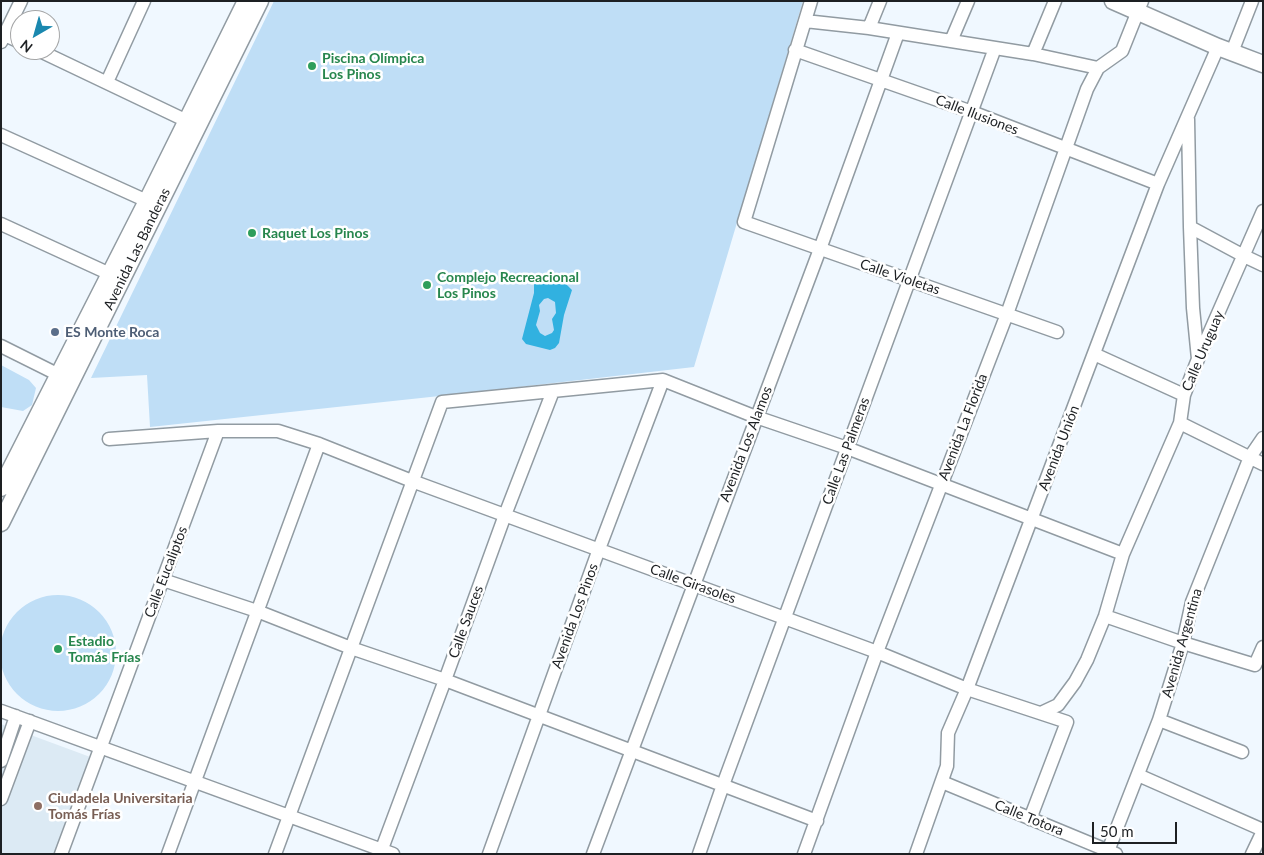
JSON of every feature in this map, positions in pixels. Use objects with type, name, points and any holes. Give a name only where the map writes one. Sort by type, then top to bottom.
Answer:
[{"type":"main road","name":"Avenida Las Banderas","points":[[1,523],[110,274],[246,1]]},
{"type":"main road","name":"Avenida Las Banderas","points":[[1,488],[65,378],[260,1]]},
{"type":"main road","points":[[1113,1],[1140,7],[1225,50],[1263,64]]},
{"type":"street","points":[[3,38],[21,1]]},
{"type":"street","points":[[107,82],[144,1]]},
{"type":"street","points":[[795,50],[811,1]]},
{"type":"street","points":[[869,28],[880,1]]},
{"type":"street","points":[[951,41],[968,1]]},
{"type":"street","points":[[1033,54],[1055,1]]},
{"type":"street","name":"Avenida Unión","points":[[916,854],[947,766],[948,733],[967,689],[1158,184],[1188,116],[1252,1]]},
{"type":"street","name":"Avenida La Florida","points":[[804,854],[940,483],[1007,314],[1087,89],[1098,68],[1122,50],[1140,7]]},
{"type":"street","points":[[805,21],[869,28],[1033,54],[1098,68]]},
{"type":"street","name":"Avenida Los Alamos","points":[[593,854],[820,249],[898,33]]},
{"type":"street","name":"Calle Las Palmeras","points":[[699,854],[784,618],[995,48]]},
{"type":"street","name":"Calle Ilusiones","points":[[795,50],[972,112],[1158,184]]},
{"type":"street","name":"Calle Violetas","points":[[795,50],[744,222],[1057,332]]},
{"type":"street","points":[[60,60],[187,121]]},
{"type":"street","points":[[1188,116],[1193,308],[1198,359]]},
{"type":"street","points":[[1,135],[147,201]]},
{"type":"street","name":"Calle Uruguay","points":[[1041,713],[1058,705],[1075,682],[1087,660],[1105,616],[1123,554],[1180,422],[1184,395],[1198,359],[1263,211]]},
{"type":"street","points":[[1,224],[110,274]]},
{"type":"street","points":[[1190,227],[1263,265]]},
{"type":"street","points":[[1,346],[65,378]]},
{"type":"street","points":[[1094,354],[1184,395]]},
{"type":"street","points":[[275,854],[442,402],[662,380],[756,417],[847,448],[940,483],[1123,554]]},
{"type":"street","name":"Avenida Los Pinos","points":[[489,854],[662,380]]},
{"type":"street","name":"Calle Sauces","points":[[385,852],[445,680],[553,391]]},
{"type":"street","points":[[1180,422],[1263,464]]},
{"type":"street","name":"Calle Girasoles","points":[[110,439],[218,431],[278,432],[319,444],[505,516],[877,652],[967,689],[1067,722],[1030,819]]},
{"type":"street","name":"Calle Eucaliptos","points":[[61,854],[218,431]]},
{"type":"street","name":"Avenida Argentina","points":[[1112,852],[1159,720],[1183,643],[1192,602],[1250,458],[1263,438]]},
{"type":"street","points":[[168,854],[319,444]]},
{"type":"street","points":[[163,580],[257,611],[351,648],[445,680],[817,821]]},
{"type":"street","points":[[1105,616],[1255,665],[1263,647]]},
{"type":"street","points":[[1,711],[385,852]]},
{"type":"street","points":[[1,761],[16,716]]},
{"type":"street","points":[[1159,720],[1242,752]]},
{"type":"street","points":[[1,799],[30,721]]},
{"type":"street","points":[[1138,775],[1263,830],[1252,854]]},
{"type":"street","name":"Calle Totora","points":[[942,782],[1112,852]]},
{"type":"shaded area","name":"Complejo Recreacional Los Pinos","points":[[274,1],[803,1],[694,367],[150,427],[147,375],[91,378]]},
{"type":"shaded area","points":[[1,365],[29,380],[36,388],[32,405],[23,411],[1,407]]},
{"type":"shaded area","name":"Estadio Tomás Frías","points":[[58,595],[80,600],[99,612],[111,631],[116,653],[111,675],[99,694],[80,706],[58,711],[36,706],[17,694],[5,675],[0,653],[5,631],[17,612],[36,600]]},
{"type":"shaded area","name":"Ciudadela Universitaria Tomás Frías","points":[[1,724],[93,758],[58,854],[1,854]]},
{"type":"water","points":[[549,278],[558,284],[565,283],[572,290],[564,315],[559,343],[550,350],[526,344],[522,339],[534,293],[534,285],[537,280]],"holes":[[[548,298],[555,302],[556,313],[552,319],[554,330],[545,336],[540,333],[536,325],[540,311],[539,305],[544,299]]]},
{"type":"place","name":"Piscina Olímpica Los Pinos","points":[[312,66]]},
{"type":"place","name":"Raquet Los Pinos","points":[[252,233]]},
{"type":"place","name":"Complejo Recreacional Los Pinos","points":[[427,285]]},
{"type":"place","name":"ES Monte Roca","points":[[55,332]]},
{"type":"place","name":"Estadio Tomás Frías","points":[[58,649]]},
{"type":"place","name":"Ciudadela Universitaria Tomás Frías","points":[[38,806]]}]
